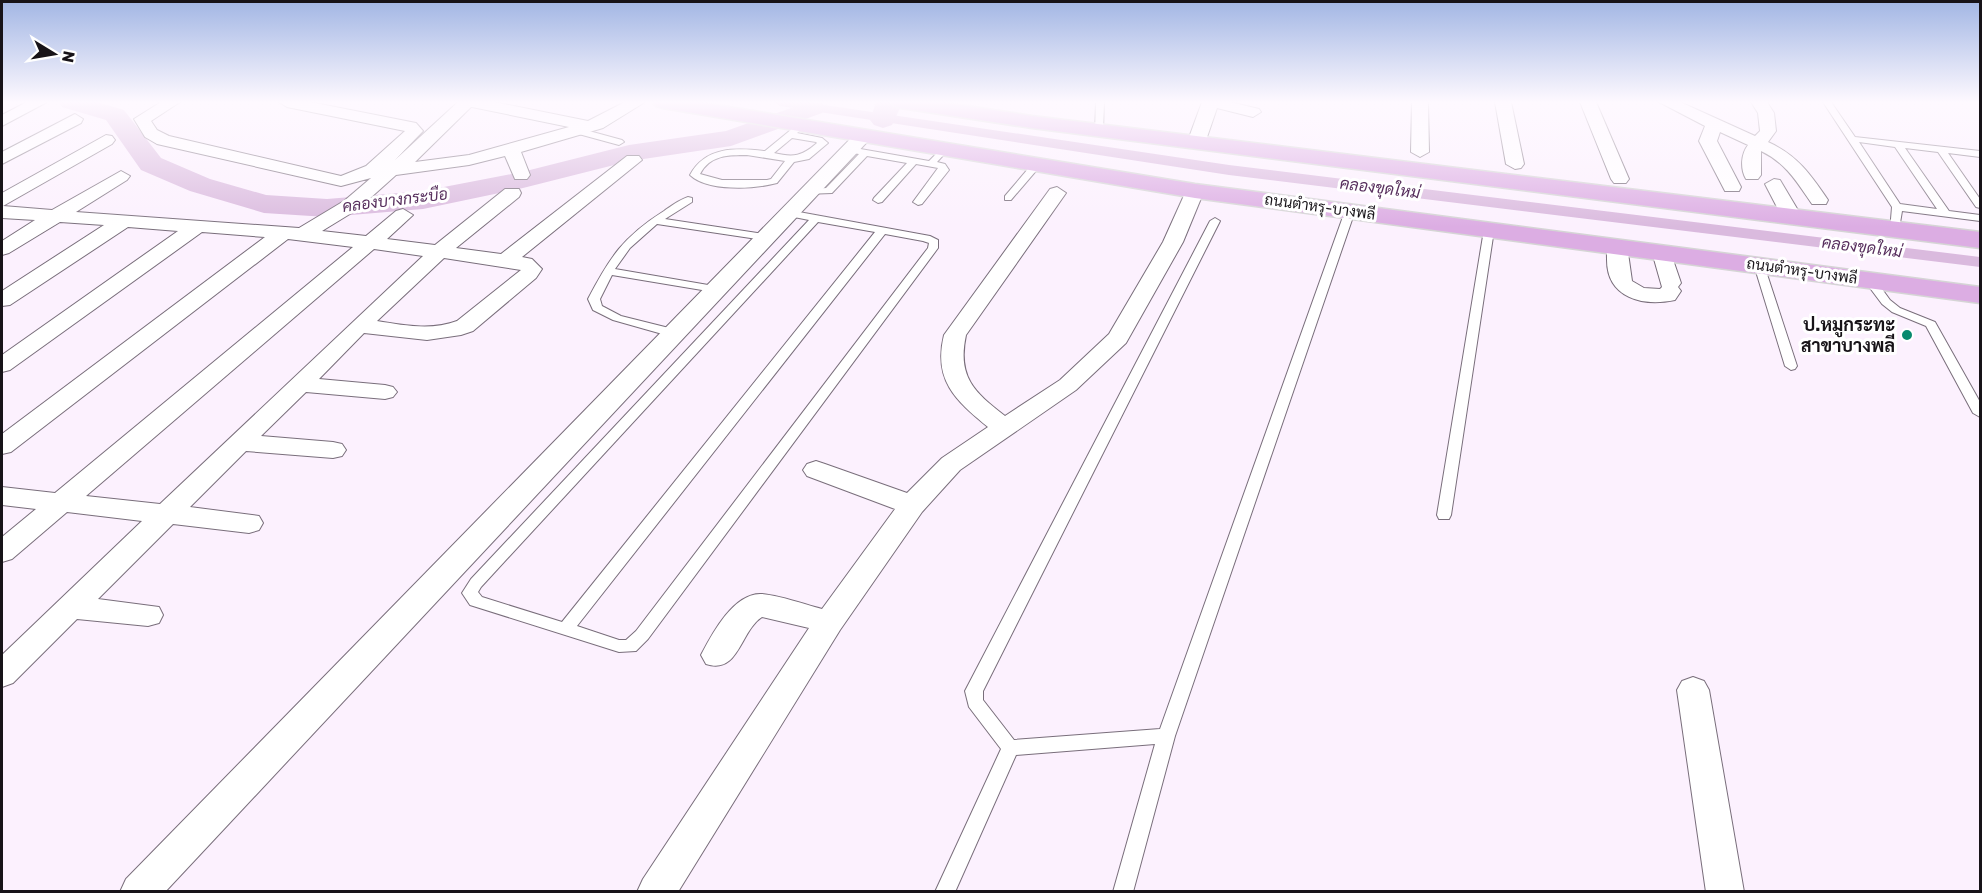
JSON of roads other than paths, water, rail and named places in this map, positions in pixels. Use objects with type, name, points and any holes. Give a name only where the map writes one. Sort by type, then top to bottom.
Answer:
[{"type":"main road","name":"ถนนตำหรุ-บางพลี","points":[[851,144],[937,157],[1036,165],[1195,191],[1980,295]]},
{"type":"main road","points":[[1201,144],[1783,216],[1896,218],[1980,240]]},
{"type":"street","points":[[2,159],[30,144]]},
{"type":"street","points":[[2,201],[100,144]]},
{"type":"street","points":[[179,144],[341,181],[351,181],[367,175],[401,144]]},
{"type":"street","points":[[2,446],[306,232],[351,205],[401,167],[425,144]]},
{"type":"street","points":[[306,232],[338,225],[372,204],[401,167],[469,160],[528,144]]},
{"type":"street","points":[[1420,144],[1420,152]]},
{"type":"street","points":[[1511,144],[1515,164]]},
{"type":"street","points":[[1605,144],[1620,179]]},
{"type":"street","points":[[1709,144],[1732,187]]},
{"type":"street","points":[[1733,144],[1760,170],[1783,216]]},
{"type":"street","points":[[1760,170],[1765,144]]},
{"type":"street","points":[[139,891],[764,237],[808,192],[859,146]]},
{"type":"street","points":[[2,674],[68,607],[359,326],[517,184],[511,148]]},
{"type":"street","points":[[1760,170],[1781,154],[1794,165],[1819,200]]},
{"type":"street","points":[[504,261],[633,160]]},
{"type":"street","points":[[2,249],[121,176]]},
{"type":"street","points":[[656,891],[829,622],[912,506],[951,464],[1068,385],[1118,338],[1173,242],[1195,191]]},
{"type":"street","points":[[1003,427],[970,401],[951,372],[950,350],[955,335],[1058,193]]},
{"type":"street","points":[[2,212],[306,232],[367,243],[525,263],[530,266],[532,272],[465,326],[454,332],[441,334],[359,326]]},
{"type":"street","points":[[2,552],[403,215]]},
{"type":"street","points":[[2,300],[124,220]]},
{"type":"street","points":[[2,365],[198,226]]},
{"type":"street","points":[[1617,246],[1619,278],[1624,286],[1652,297],[1667,295],[1670,287],[1662,252]]},
{"type":"street","points":[[299,384],[385,392]]},
{"type":"street","points":[[239,442],[333,450]]},
{"type":"street","points":[[816,470],[912,506]]},
{"type":"street","points":[[2,496],[249,524]]},
{"type":"street","points":[[717,655],[748,610],[760,605],[829,622]]},
{"type":"street","points":[[68,607],[148,615]]},
{"type":"street","points":[[1693,690],[1725,891]]},
{"type":"lane","points":[[767,154],[779,144]]},
{"type":"lane","points":[[791,160],[774,181],[764,184],[703,179],[695,175],[697,170],[718,154],[734,152],[767,154],[791,160],[806,157],[822,144]]},
{"type":"lane","points":[[1855,144],[1896,218],[1945,213],[1980,218]]},
{"type":"lane","points":[[1888,144],[1980,155]]},
{"type":"lane","points":[[1898,145],[1945,213]]},
{"type":"lane","points":[[859,146],[914,161],[937,157],[944,170],[918,202]]},
{"type":"lane","points":[[1941,150],[1980,205]]},
{"type":"lane","points":[[878,200],[914,161]]},
{"type":"lane","points":[[1008,198],[1036,165]]},
{"type":"lane","points":[[674,333],[617,318],[597,308],[594,299],[609,271],[629,243],[655,221],[688,200]]},
{"type":"lane","points":[[1123,891],[1166,736],[1350,211]]},
{"type":"lane","points":[[788,213],[816,218],[926,238],[934,242],[933,248],[642,634],[630,645],[619,646],[476,601],[470,593],[476,584],[816,218]]},
{"type":"lane","points":[[655,221],[764,237]]},
{"type":"lane","points":[[1010,748],[975,702],[974,691],[1215,221]]},
{"type":"lane","points":[[565,630],[882,230]]},
{"type":"lane","points":[[1444,515],[1489,230]]},
{"type":"lane","points":[[1759,265],[1791,366]]},
{"type":"lane","points":[[609,271],[714,290]]},
{"type":"lane","points":[[1870,280],[1886,302],[1896,310],[1931,324],[1980,413]]},
{"type":"lane","points":[[1010,748],[1166,736]]},
{"type":"lane","points":[[945,891],[1010,748]]},
{"type":"waterway","name":"คลองบางกระบือ","points":[[136,144],[151,164],[200,185],[264,204],[327,208],[423,200],[523,180],[629,153],[692,144]]},
{"type":"waterway","name":"คลองขุดใหม่","points":[[1043,144],[1529,208],[1980,262]]},
{"type":"place","name":"ป.หมูกระทะ สาขาบางพลี","points":[[1907,335]]}]
